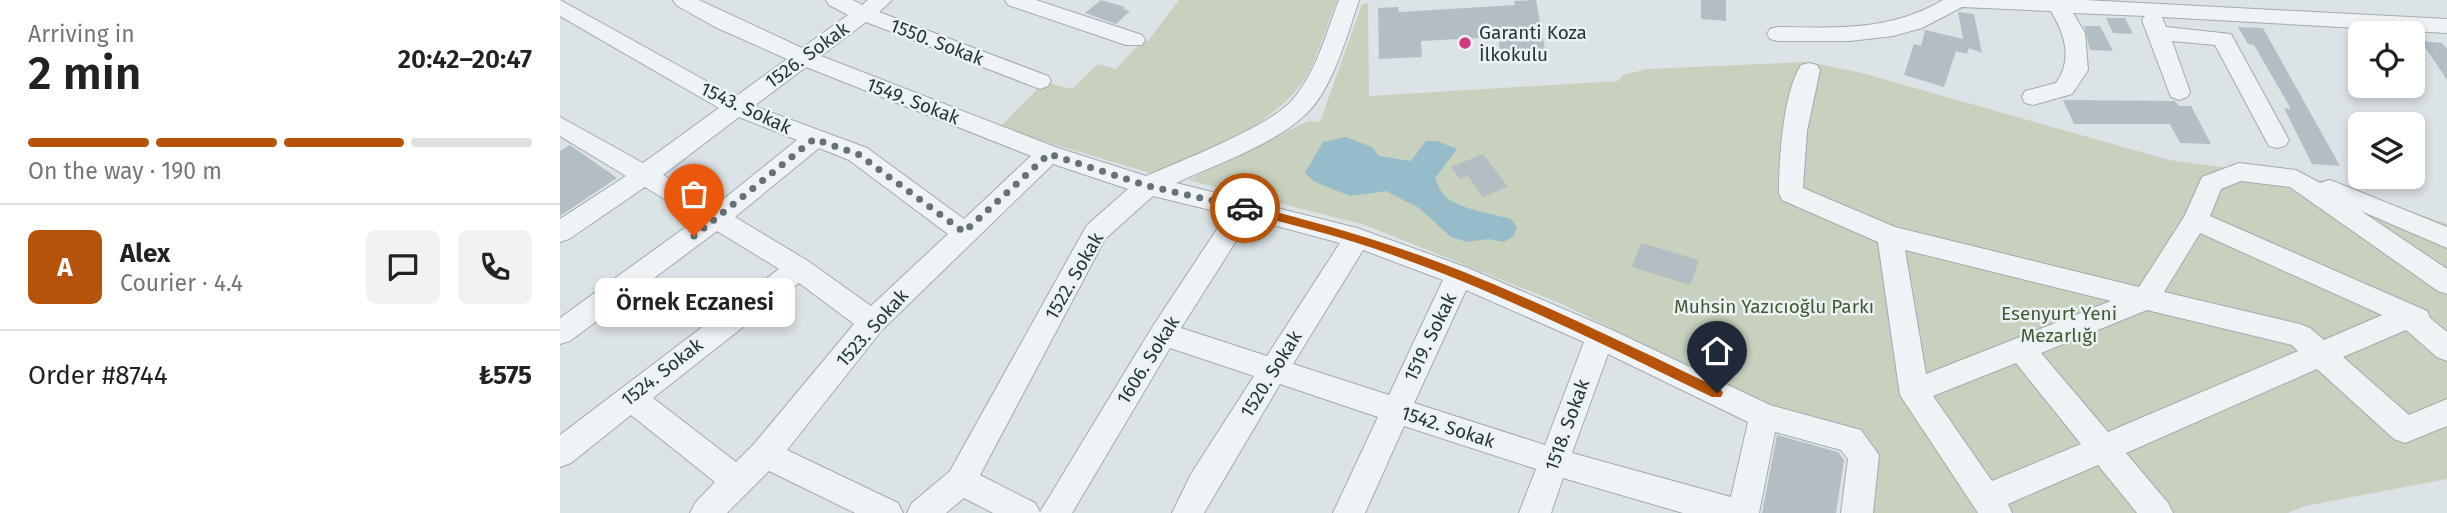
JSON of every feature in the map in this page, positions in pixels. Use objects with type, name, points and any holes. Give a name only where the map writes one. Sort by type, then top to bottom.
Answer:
[{"type":"street","name":"1549. Sokak","points":[[683,0],[723,22],[802,57],[1049,154],[1148,186],[1357,238],[1460,275],[1600,337],[1764,416],[1850,439],[1864,455],[1857,513]]},
{"type":"street","name":"1550. Sokak","points":[[836,0],[873,7],[1040,81]]},
{"type":"street","points":[[1015,0],[1134,40]]},
{"type":"street","name":"1522. Sokak","points":[[923,513],[961,481],[1096,232],[1148,186],[1262,133],[1301,106],[1323,71],[1349,0]]},
{"type":"street","points":[[1779,34],[1866,36],[1935,16],[1960,0],[2447,26]]},
{"type":"street","points":[[2033,97],[2064,89],[2077,70],[2074,33],[2057,4]]},
{"type":"street","name":"1543. Sokak","points":[[560,7],[737,108],[858,154],[964,232]]},
{"type":"street","name":"1526. Sokak","points":[[560,232],[645,175],[873,7]]},
{"type":"street","points":[[2149,9],[2179,92]]},
{"type":"street","points":[[2158,33],[2223,39],[2277,140]]},
{"type":"street","points":[[1808,70],[1796,114],[1790,164],[1791,193],[1890,236],[2300,336],[2405,430],[2447,412]]},
{"type":"street","points":[[566,136],[645,175],[799,268],[872,322]]},
{"type":"street","points":[[560,333],[716,219],[814,139]]},
{"type":"street","name":"1523. Sokak","points":[[706,513],[765,454],[872,322],[1049,154]]},
{"type":"street","points":[[1914,391],[2146,299],[2195,220],[2211,183],[2239,172],[2296,178],[2384,209],[2447,238]]},
{"type":"street","points":[[2296,178],[2447,283]]},
{"type":"street","name":"1606. Sokak","points":[[1055,513],[1163,334],[1244,208]]},
{"type":"street","points":[[2195,220],[2447,332]]},
{"type":"street","points":[[1890,236],[1914,391],[1991,506],[2103,448],[2409,316]]},
{"type":"street","name":"1520. Sokak","points":[[1188,513],[1202,484],[1357,238]]},
{"type":"street","name":"1524. Sokak","points":[[560,453],[799,268]]},
{"type":"street","name":"1519. Sokak","points":[[1349,513],[1460,275]]},
{"type":"street","points":[[2409,316],[2447,349]]},
{"type":"street","name":"1542. Sokak","points":[[1163,334],[1552,461],[1734,513]]},
{"type":"street","name":"1518. Sokak","points":[[1535,513],[1600,337]]},
{"type":"street","points":[[2021,349],[2157,513]]},
{"type":"street","points":[[630,397],[737,481]]},
{"type":"street","points":[[1743,513],[1764,416]]},
{"type":"street","points":[[765,454],[887,513]]},
{"type":"street","points":[[961,481],[1024,513]]},
{"type":"green space","points":[[1179,0],[1337,0],[1314,62],[1292,96],[1256,124],[1191,159],[1150,173],[999,128],[1044,82],[1072,89],[1098,64],[1116,69],[1142,41],[1148,41]]},
{"type":"green space","name":"Esenyurt Yeni Mezarlığı","points":[[1368,3],[1369,96],[1618,81],[1623,75],[1647,69],[1808,62],[1862,73],[2169,160],[2325,181],[2447,224],[2447,479],[2305,506],[2288,513],[1871,513],[1879,460],[1852,428],[1765,404],[1562,304],[1365,225],[1188,180],[1308,121],[1320,122],[1362,4]]},
{"type":"water","points":[[1346,137],[1372,147],[1379,156],[1411,161],[1426,141],[1437,141],[1457,149],[1435,178],[1441,191],[1460,205],[1511,219],[1517,228],[1513,237],[1504,242],[1488,239],[1467,242],[1451,237],[1419,208],[1386,191],[1350,196],[1315,182],[1305,173],[1323,142]]},
{"type":"building","points":[[1101,0],[1130,11],[1116,24],[1085,13]]},
{"type":"building","points":[[1536,0],[1545,50],[1500,53],[1498,37],[1421,41],[1422,57],[1379,59],[1378,8],[1398,7],[1399,12],[1515,5],[1514,1]]},
{"type":"building","points":[[1701,0],[1726,0],[1726,21],[1701,19]]},
{"type":"building","points":[[1958,12],[1974,14],[1982,53],[1969,48],[1967,54],[1956,51],[1944,87],[1904,75],[1914,44],[1921,46],[1925,30],[1963,39]]},
{"type":"building","points":[[2106,18],[2125,18],[2133,34],[2113,33]]},
{"type":"building","points":[[2084,26],[2100,26],[2113,51],[2090,50]]},
{"type":"building","points":[[2238,27],[2263,28],[2340,166],[2312,164],[2284,108],[2291,109],[2254,45],[2248,44]]},
{"type":"building","points":[[2425,41],[2442,43],[2447,49],[2447,80],[2425,47]]},
{"type":"building","points":[[2063,100],[2175,101],[2179,106],[2191,106],[2211,144],[2180,143],[2170,124],[2074,124]]},
{"type":"building","points":[[570,145],[617,178],[560,216],[560,151]]},
{"type":"building","points":[[1483,154],[1508,187],[1483,197],[1468,176],[1460,179],[1451,167]]},
{"type":"building","points":[[1641,243],[1699,260],[1690,285],[1632,267]]},
{"type":"building","points":[[1777,435],[1838,452],[1844,460],[1836,513],[1762,513]]},
{"type":"way so far","points":[[694,236],[814,139],[858,154],[964,232],[1049,154],[1148,186],[1245,208]]},
{"type":"place","name":"Garanti Koza İlkokulu","points":[[1465,43]]},
{"type":"place","name":"Örnek Eczanesi","points":[[694,236]]},
{"type":"route","points":[[1245,208],[1357,238],[1460,275],[1717,393]]},
{"type":"park label","name":"Muhsin Yazıcıoğlu Parkı","points":[[1774,306]]}]
